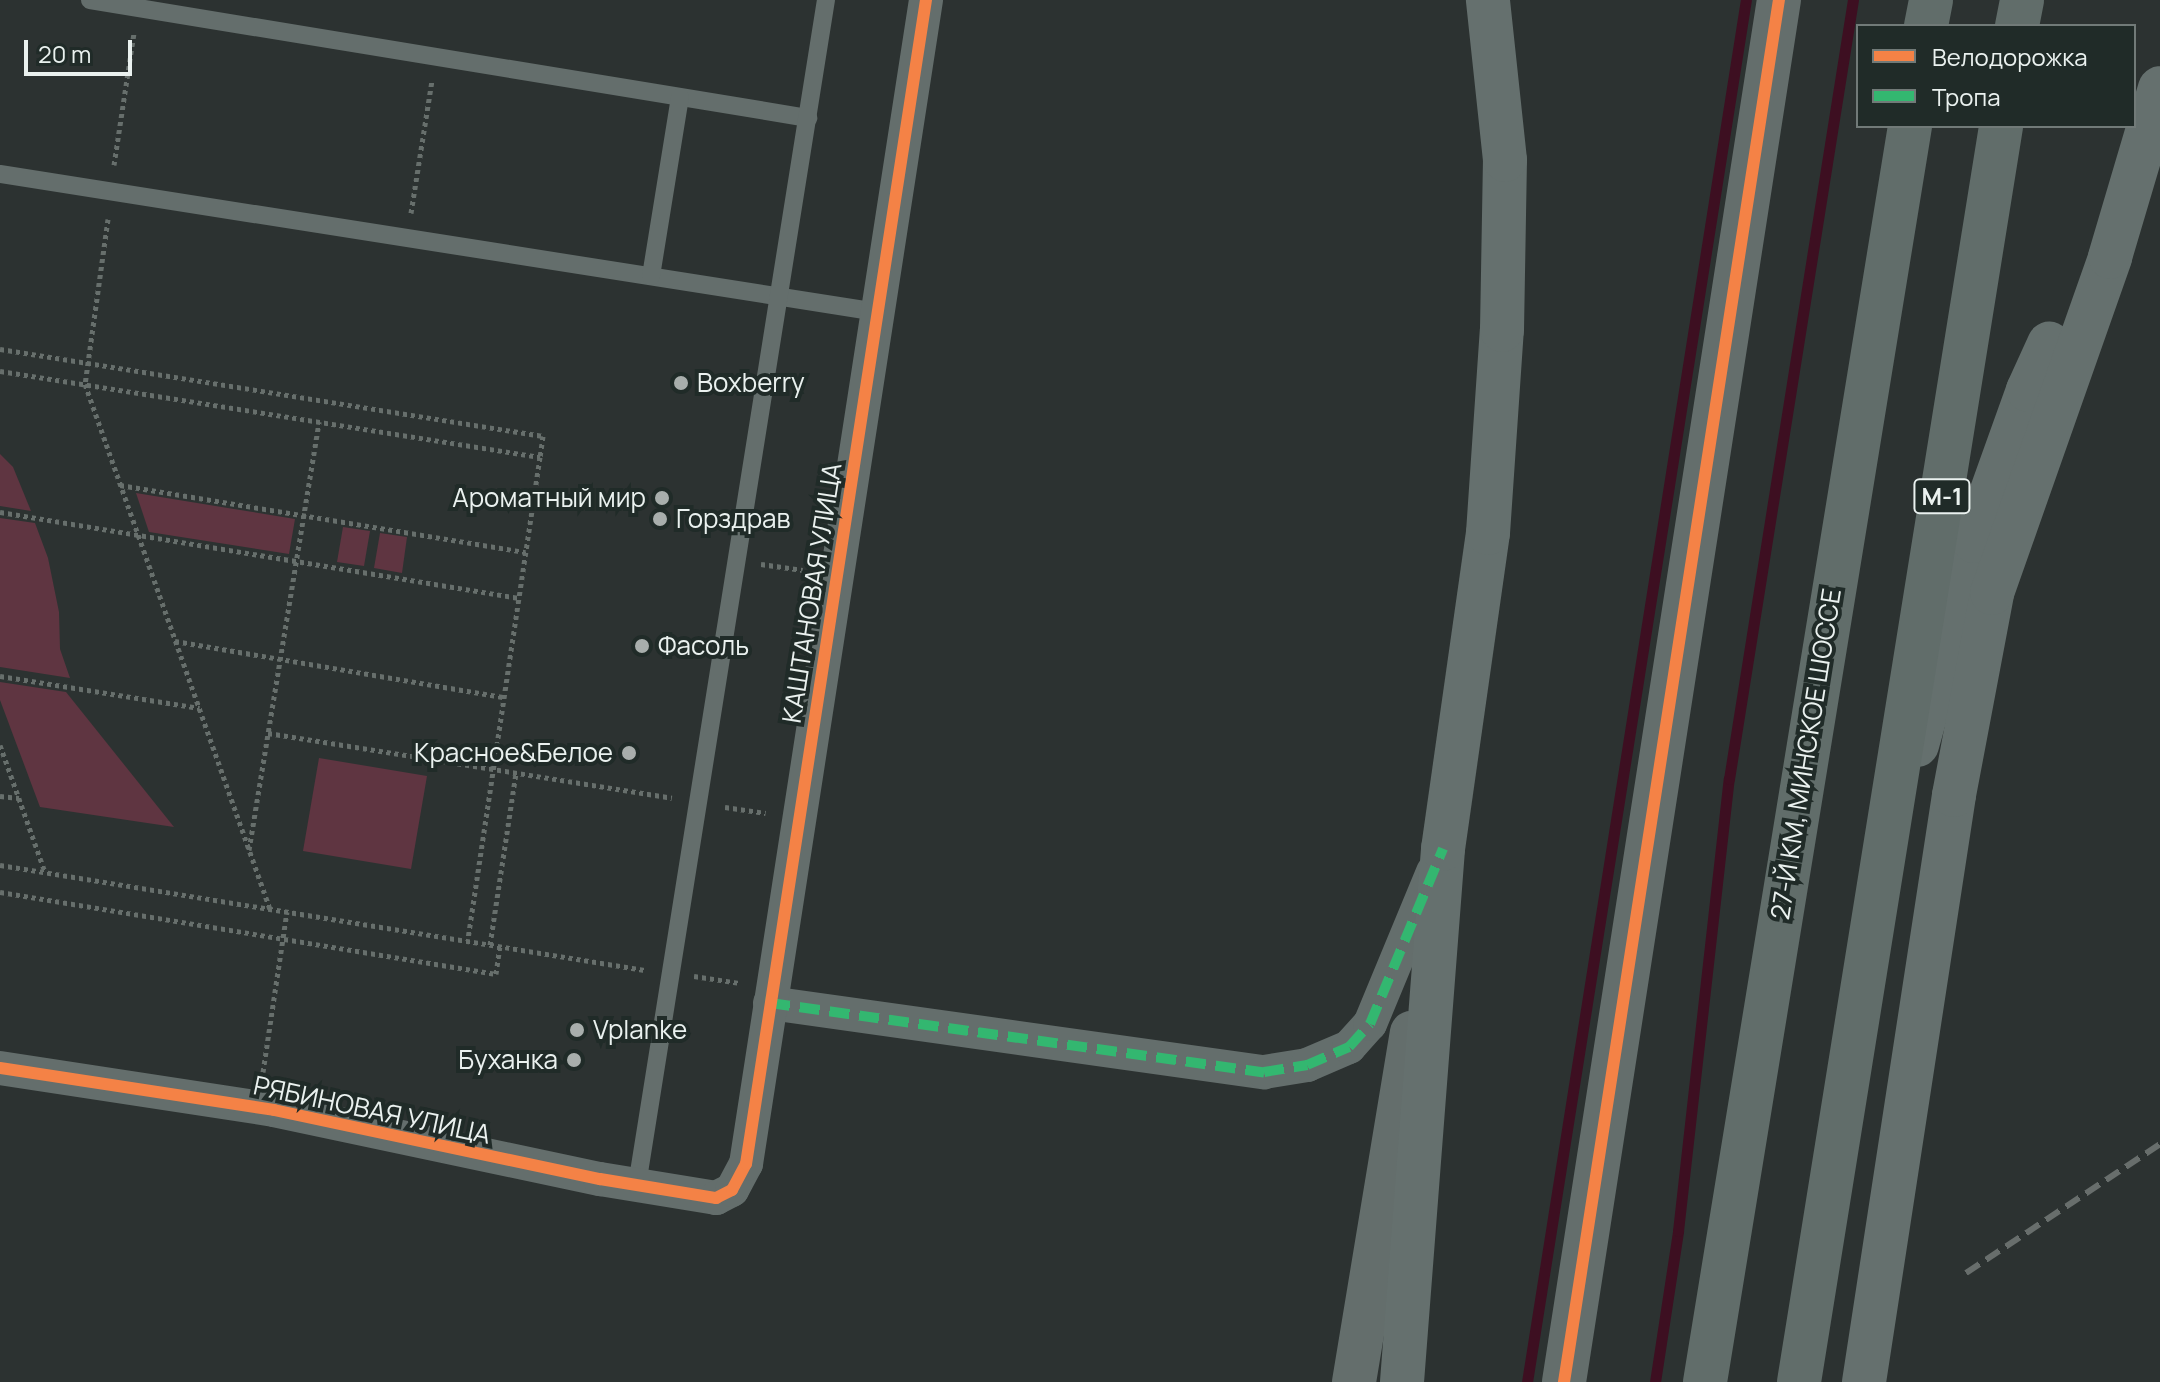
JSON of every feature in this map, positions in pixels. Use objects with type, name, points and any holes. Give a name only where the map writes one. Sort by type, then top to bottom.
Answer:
[{"type":"highway","points":[[1926,24],[1931,0]]},
{"type":"highway","points":[[2017,24],[2022,0]]},
{"type":"highway","name":"27-Й КМ, МИНСКОЕ ШОССЕ","points":[[1705,1382],[1910,128]]},
{"type":"highway","name":"М-1","points":[[1799,1382],[2001,128]]},
{"type":"main road","points":[[1402,1382],[1443,849],[1488,533],[1502,330],[1505,160],[1488,0]]},
{"type":"main road","points":[[1883,867],[1984,513],[2028,390],[2154,106]]},
{"type":"main road","points":[[1864,1382],[1951,811],[1992,593],[2110,257],[2154,106]]},
{"type":"street","name":"КАШТАНОВАЯ УЛИЦА","points":[[732,1190],[746,1164],[926,0]]},
{"type":"street","points":[[1564,1382],[1779,0]]},
{"type":"street","points":[[770,1003],[1264,1072],[1307,1065],[1349,1047],[1370,1024],[1443,849]]},
{"type":"street","points":[[1354,1382],[1443,849]]},
{"type":"street","name":"РЯБИНОВАЯ УЛИЦА","points":[[0,1068],[274,1110],[637,1185],[716,1198],[732,1190]]},
{"type":"lane","points":[[90,0],[808,118]]},
{"type":"lane","points":[[637,1185],[826,0]]},
{"type":"lane","points":[[651,276],[680,97]]},
{"type":"lane","points":[[0,174],[877,312]]},
{"type":"path","points":[[138,8],[85,384],[270,909]]},
{"type":"path","points":[[407,238],[436,57]]},
{"type":"path","points":[[0,349],[543,436],[468,941]]},
{"type":"path","points":[[0,371],[540,457]]},
{"type":"path","points":[[249,851],[319,422]]},
{"type":"path","points":[[120,485],[526,552]]},
{"type":"path","points":[[0,512],[519,598]]},
{"type":"path","points":[[737,560],[837,576]]},
{"type":"path","points":[[175,641],[504,697]]},
{"type":"path","points":[[0,676],[199,708]]},
{"type":"path","points":[[268,733],[633,792]]},
{"type":"path","points":[[0,745],[45,872]]},
{"type":"path","points":[[490,945],[516,773]]},
{"type":"path","points":[[0,796],[19,799]]},
{"type":"path","points":[[0,865],[606,964]]},
{"type":"path","points":[[0,892],[496,974],[500,946]]},
{"type":"path","points":[[263,1073],[287,912]]},
{"type":"shaded area","points":[[0,454],[13,467],[31,511],[0,506]]},
{"type":"shaded area","points":[[136,493],[295,519],[289,554],[149,532]]},
{"type":"shaded area","points":[[0,518],[35,523],[48,558],[59,612],[60,649],[70,678],[0,667]]},
{"type":"shaded area","points":[[343,527],[370,531],[364,566],[337,562]]},
{"type":"shaded area","points":[[380,533],[407,537],[402,573],[374,568]]},
{"type":"shaded area","points":[[0,682],[66,692],[174,827],[40,807],[0,700]]},
{"type":"shaded area","points":[[319,758],[427,776],[411,869],[303,851]]},
{"type":"waterway","points":[[1527,1382],[1746,0]]},
{"type":"waterway","points":[[1655,1382],[1678,1231],[1729,779],[1853,0]]},
{"type":"railway","points":[[1966,1273],[2160,1144]]},
{"type":"marked path","points":[[771,996],[770,1003],[1264,1072],[1307,1065],[1349,1047],[1370,1024],[1443,849]]},
{"type":"cycle path","points":[[0,1068],[274,1110],[600,1179],[716,1198],[732,1190],[746,1164],[926,0]]},
{"type":"cycle path","points":[[1564,1382],[1779,0]]},
{"type":"place","name":"Boxberry","points":[[681,383]]},
{"type":"place","name":"Ароматный мир","points":[[662,498]]},
{"type":"place","name":"Горздрав","points":[[660,519]]},
{"type":"place","name":"Фасоль","points":[[642,646]]},
{"type":"place","name":"Красное&Белое","points":[[629,753]]},
{"type":"place","name":"Vplanke","points":[[577,1030]]},
{"type":"place","name":"Буханка","points":[[574,1060]]}]
